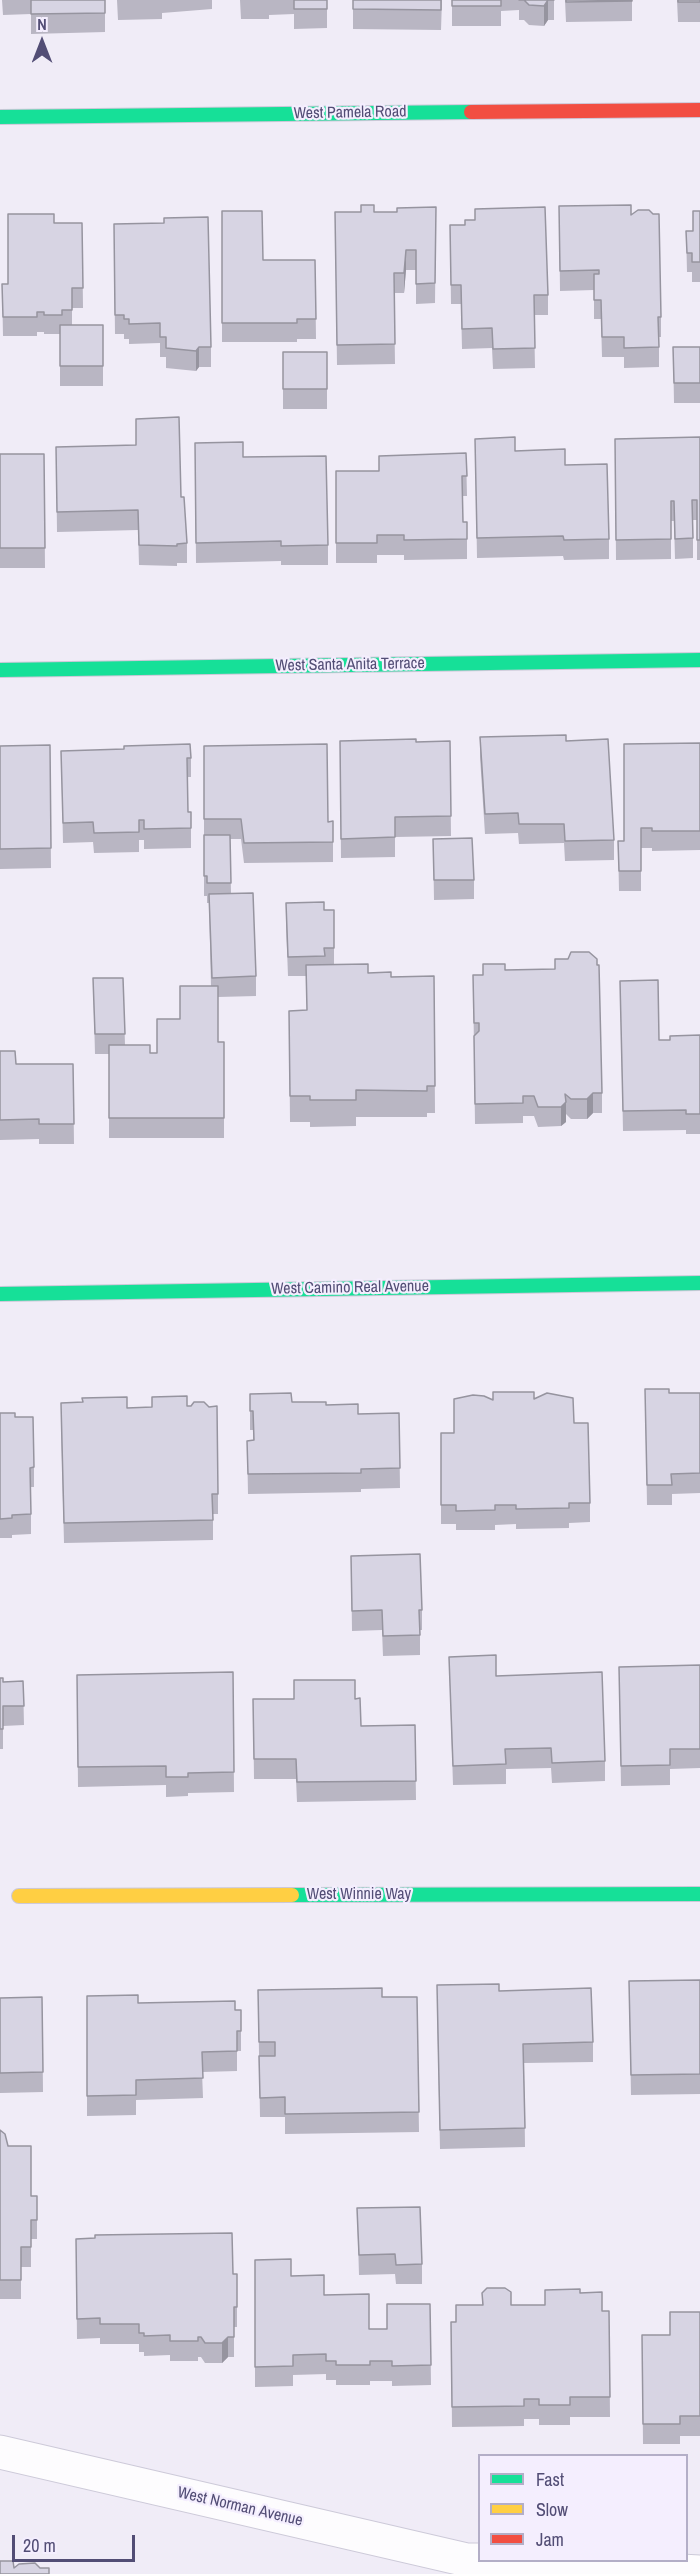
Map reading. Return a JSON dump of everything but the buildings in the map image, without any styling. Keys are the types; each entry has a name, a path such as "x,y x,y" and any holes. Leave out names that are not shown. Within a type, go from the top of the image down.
{"street":[{"name":"West Pamela Road","path":"0,117 700,110"},
{"name":"West Santa Anita Terrace","path":"0,670 700,660"},
{"name":"West Camino Real Avenue","path":"0,1294 700,1283"},
{"name":"West Winnie Way","path":"19,1896 700,1894"},
{"name":"West Norman Avenue","path":"0,2452 443,2554 478,2560"},
{"name":"West Norman Avenue","path":"518,2562 700,2572"}],"traffic: fast":[{"path":"0,117 471,112"},
{"path":"0,670 700,660"},
{"path":"0,1294 700,1283"},
{"path":"292,1895 700,1894"}],"traffic: slow":[{"path":"19,1896 292,1895"}],"traffic: jam":[{"path":"471,112 700,110"}]}
